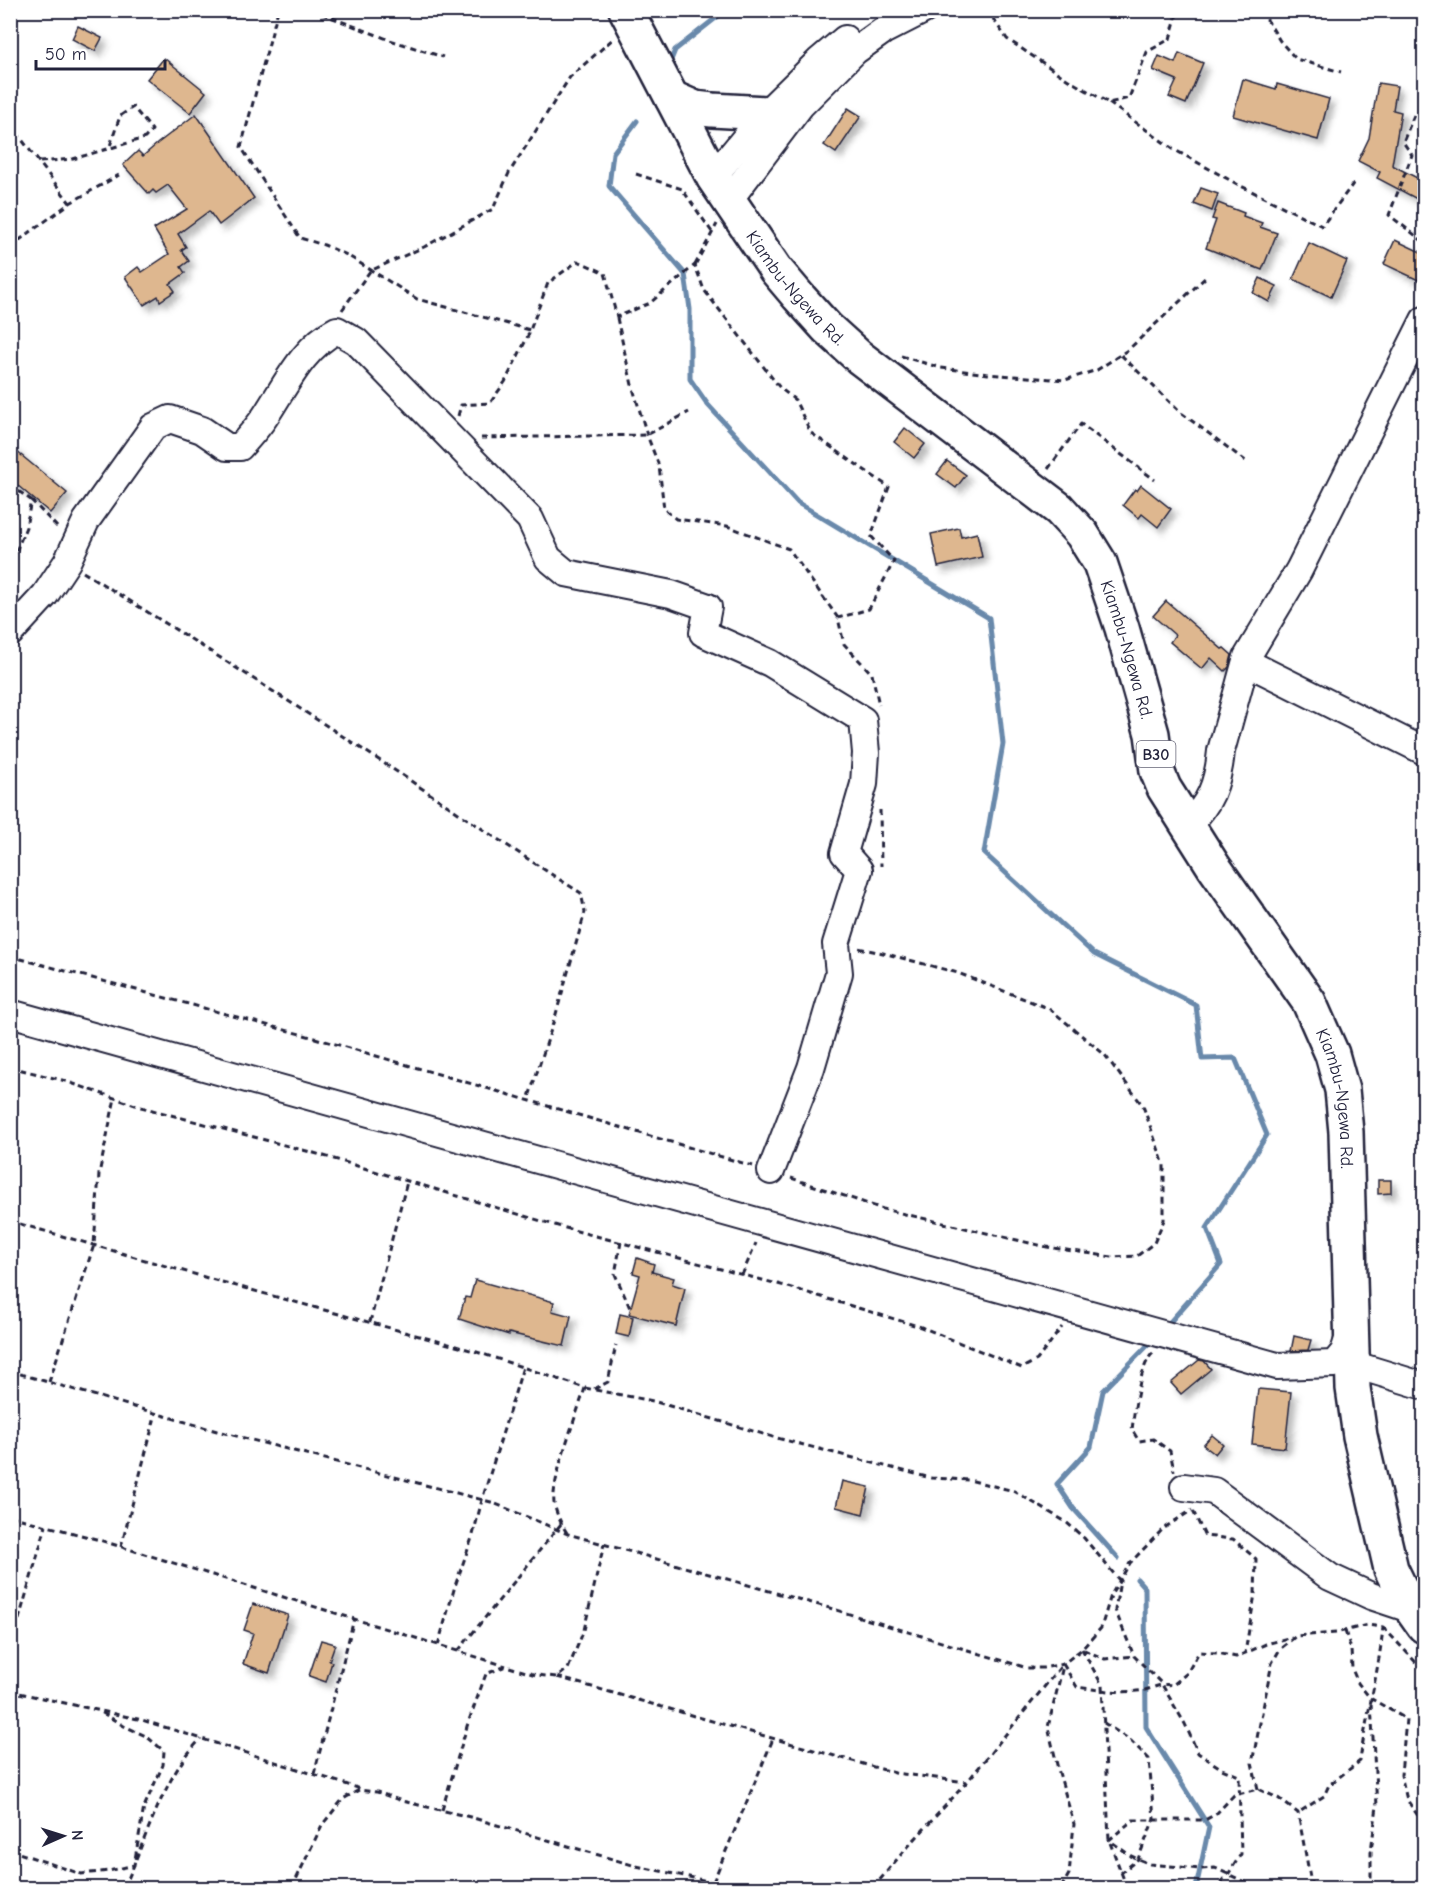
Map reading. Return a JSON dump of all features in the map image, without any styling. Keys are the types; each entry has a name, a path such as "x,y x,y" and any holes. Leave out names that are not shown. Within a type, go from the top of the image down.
{"highway":[{"name":"Kiambu-Ngewa Rd.","path":"629,16 721,189 776,270 827,328 859,357 1059,509 1082,534 1100,563 1122,628 1152,734 1157,771 1164,788 1186,826 1309,1002 1332,1054 1342,1090 1346,1132 1353,1388 1360,1436 1391,1569 1419,1618"},
{"path":"672,98 695,108 712,111 766,113"}],"street":[{"path":"721,189 766,113 819,61 852,33 886,10"},
{"path":"721,189 855,51 883,31 924,10"},
{"path":"1186,826 1202,812 1209,800 1220,767 1221,751 1246,662 1299,570 1425,320"},
{"path":"10,633 45,595 67,562 86,521 153,427 170,419 202,430 227,447 240,447 264,418 295,368 324,337 337,330 356,341 531,519 548,558 566,573 671,594 708,608 703,633 771,663 863,720 866,753 864,784 844,853 859,870 836,944 839,973 811,1068 771,1171"},
{"path":"1246,662 1425,751"},
{"path":"10,1013 1277,1366 1334,1364 1344,1352 1351,1330"},
{"path":"1352,1364 1425,1386"},
{"path":"1188,1499 1214,1491 1330,1577 1419,1618"}],"path":[{"path":"278,10 241,147 300,238 347,255 417,299 530,330"},
{"path":"312,10 442,57"},
{"path":"987,10 1007,39 1109,104 1173,149 1322,226 1355,181"},
{"path":"1109,104 1129,98 1147,52 1170,39 1178,10"},
{"path":"1261,10 1280,41 1296,58 1341,72"},
{"path":"324,337 370,271 424,247 493,209 509,173 570,77 629,16"},
{"path":"40,162 73,159 109,149 145,138 152,130 134,107 120,116 109,149"},
{"path":"1414,115 1403,142 1412,155 1389,215 1425,242"},
{"path":"10,124 70,203"},
{"path":"636,174 682,189 712,232"},
{"path":"10,247 70,203 119,175"},
{"path":"617,317 650,303 695,265 712,232 721,189"},
{"path":"647,435 632,385 605,273 578,261 548,283 530,330 505,382 490,403 461,405 453,438 647,435 689,412"},
{"path":"695,265 704,290 780,388 795,400 811,433 889,487 871,536 894,561 869,609 838,618"},
{"path":"900,356 941,368 1065,380 1097,370 1121,355 1206,277"},
{"path":"1121,355 1180,412 1247,462"},
{"path":"1033,489 1081,424 1155,480"},
{"path":"10,485 31,500 60,531"},
{"path":"10,566 26,527 31,500"},
{"path":"67,562 201,644 246,676 351,741 581,893 585,912 556,1014 528,1100"},
{"path":"10,956 315,1038 771,1171 883,1209 1047,1247 1112,1257 1137,1256 1154,1243 1164,1220 1164,1165 1143,1106 1105,1055 1050,1009 958,973 883,952 836,944"},
{"path":"10,1067 62,1080 141,1107 314,1153 407,1182 921,1327 1022,1368 1037,1360 1076,1309"},
{"path":"49,1382 94,1245 99,1173 115,1098"},
{"path":"370,1322 407,1182"},
{"path":"10,1221 370,1322 592,1390 653,1401 773,1437 931,1478 969,1480 1014,1491 1066,1522 1084,1538 1120,1581 1116,1610 1134,1656 1161,1683 1198,1753 1222,1769 1239,1776 1241,1854 1215,1888"},
{"path":"742,1275 757,1242 758,1221"},
{"path":"621,1242 615,1274 630,1308"},
{"path":"1173,1337 1149,1356 1139,1387 1132,1430 1139,1441 1153,1439 1170,1451 1172,1467 1204,1536 1233,1539 1256,1559 1255,1594 1245,1653"},
{"path":"592,1390 608,1382 615,1345"},
{"path":"438,1645 523,1367"},
{"path":"10,1371 217,1431 482,1500 568,1534 833,1608 1027,1668 1063,1664"},
{"path":"568,1534 561,1524 554,1502 557,1478 585,1388"},
{"path":"121,1546 156,1413"},
{"path":"873,1888 967,1782 1063,1664 1082,1649 1101,1628 1111,1595 1130,1563 1188,1499"},
{"path":"10,1516 121,1546 536,1675 557,1677 895,1773 967,1782"},
{"path":"458,1651 561,1524"},
{"path":"10,1650 46,1526"},
{"path":"557,1677 568,1669 584,1630 604,1544"},
{"path":"314,1774 354,1619"},
{"path":"1063,1664 1077,1687 1103,1691 1146,1690 1161,1683 1173,1685 1187,1673 1199,1652 1236,1657 1266,1644 1296,1636 1336,1633 1367,1624 1383,1627 1425,1671"},
{"path":"1298,1813 1324,1796 1329,1785 1360,1761 1370,1698 1381,1650 1383,1627"},
{"path":"1345,1631 1352,1649 1352,1669 1358,1683 1370,1698 1406,1719 1401,1775 1407,1800 1421,1820 1423,1807 1425,1807"},
{"path":"1258,1789 1252,1763 1272,1663 1280,1649 1296,1636"},
{"path":"1082,1649 1106,1659 1134,1656"},
{"path":"1082,1649 1102,1685 1109,1840 1127,1888"},
{"path":"1061,1888 1069,1874 1074,1824 1048,1727 1063,1664"},
{"path":"442,1810 486,1674 506,1666"},
{"path":"10,1691 142,1720 365,1791"},
{"path":"1370,1698 1377,1806 1371,1851 1371,1888"},
{"path":"98,1711 146,1736 164,1751 163,1765 144,1807 134,1865"},
{"path":"1104,1723 1130,1740 1149,1760 1154,1819 1138,1859 1121,1873"},
{"path":"124,1888 152,1821 174,1777 190,1749 201,1739"},
{"path":"713,1882 773,1739"},
{"path":"1109,1840 1133,1820 1205,1820 1216,1814 1234,1795 1258,1789 1278,1798 1298,1813 1312,1888"},
{"path":"292,1888 322,1825 343,1799 359,1790 442,1810 636,1866 735,1888"},
{"path":"1109,1840 1150,1864 1200,1869 1215,1868 1258,1888 1281,1884 1285,1888"},
{"path":"10,1850 81,1874 134,1865"},
{"path":"1416,1888 1425,1871"}],"building":[{"path":"78,26 102,38 95,51 72,39"},
{"path":"1179,53 1203,63 1186,104 1169,97 1177,80 1153,70 1159,56 1175,63"},
{"path":"164,58 206,92 190,113 147,79"},
{"path":"1243,79 1276,89 1277,84 1329,99 1318,140 1233,116"},
{"path":"1378,83 1397,86 1393,110 1401,112 1392,165 1425,182 1417,199 1377,178 1380,172 1358,161 1369,138"},
{"path":"848,108 861,116 836,153 824,145"},
{"path":"196,114 254,198 219,225 209,211 178,234 186,247 181,250 189,261 181,267 185,273 170,284 175,291 160,301 158,296 144,305 125,277 138,267 142,272 169,254 154,229 187,209 168,185 156,193 153,190 149,194 123,165 138,151 143,156"},
{"path":"1201,188 1218,194 1212,211 1194,204"},
{"path":"1218,203 1244,213 1243,216 1262,223 1260,227 1277,233 1262,270 1206,248 1216,220 1212,219"},
{"path":"1395,240 1425,254 1425,283 1384,264"},
{"path":"1309,243 1347,261 1331,297 1293,279"},
{"path":"1260,278 1277,286 1269,302 1253,293"},
{"path":"905,428 925,444 914,458 894,442"},
{"path":"10,446 67,493 50,513 10,479"},
{"path":"947,461 966,475 956,488 937,474"},
{"path":"1141,485 1171,509 1158,527 1142,514 1139,518 1123,505"},
{"path":"959,528 961,537 977,533 982,557 938,567 931,534"},
{"path":"1166,601 1232,655 1229,667 1225,671 1211,658 1202,669 1170,642 1175,635 1153,616"},
{"path":"1378,1180 1391,1180 1391,1193 1378,1194"},
{"path":"637,1258 654,1264 652,1272 674,1278 672,1284 685,1288 676,1326 629,1314 640,1275 633,1273"},
{"path":"475,1280 554,1302 552,1311 571,1316 564,1346 509,1333 509,1335 459,1319 465,1297 470,1298"},
{"path":"620,1314 633,1317 629,1337 616,1334"},
{"path":"1294,1336 1311,1340 1308,1350 1291,1351"},
{"path":"1199,1360 1204,1361 1211,1369 1181,1394 1171,1383"},
{"path":"1258,1389 1291,1392 1285,1448 1252,1444"},
{"path":"1212,1435 1223,1444 1215,1454 1203,1445"},
{"path":"842,1481 869,1487 863,1514 836,1507"},
{"path":"253,1604 288,1615 269,1673 243,1664 253,1633 244,1630"},
{"path":"321,1640 335,1644 329,1661 332,1662 326,1682 309,1676"}],"waterway":[{"path":"671,60 675,50 726,10"},
{"path":"637,121 613,153 609,186 685,274 690,309 690,379 708,405 798,503 989,618 1003,744 984,853 1094,954 1196,1005 1202,1059 1235,1058 1267,1135 1207,1228 1221,1264 1170,1322"},
{"path":"1118,1558 1073,1508 1057,1484 1091,1447 1103,1391 1150,1343"},
{"path":"1137,1579 1145,1588 1146,1727 1209,1827 1196,1888"}]}
